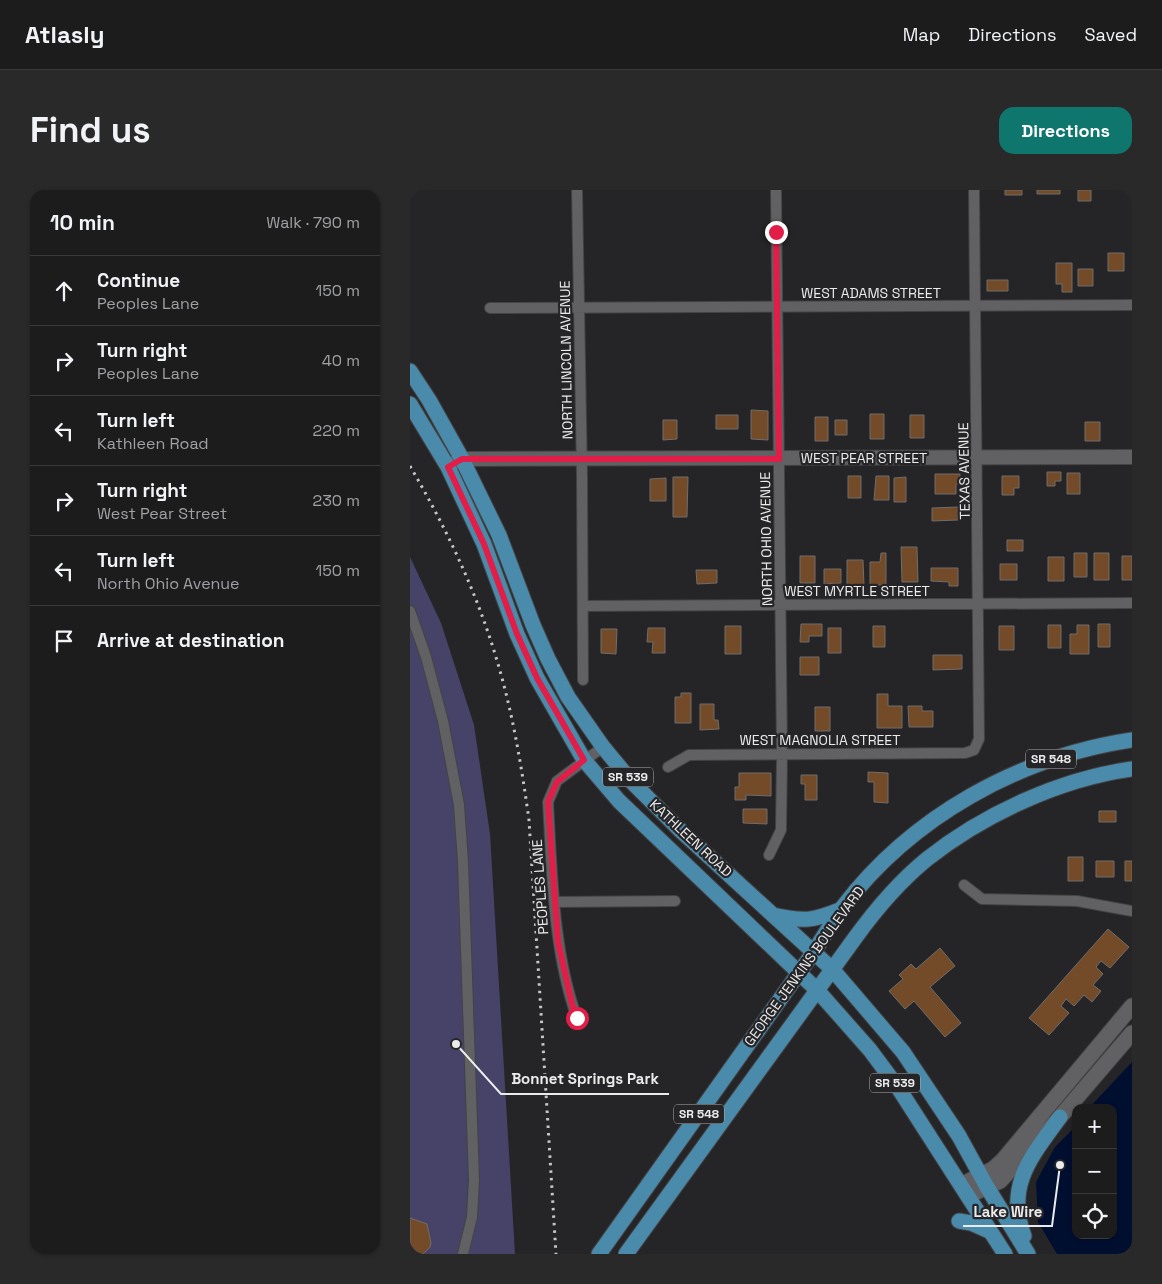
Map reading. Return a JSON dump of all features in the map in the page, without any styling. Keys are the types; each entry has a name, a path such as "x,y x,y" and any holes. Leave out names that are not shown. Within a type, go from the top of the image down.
{"main road":[{"name":"KATHLEEN ROAD","path":"410,371 430,400 499,534 533,625 548,659 568,697 603,747 632,782 661,811 832,970 903,1052 959,1136 1029,1254"},
{"name":"KATHLEEN ROAD","path":"410,404 448,467 484,544 517,634 537,678 584,760 619,800 817,990 870,1050 899,1089 1005,1254"},
{"name":"GEORGE JENKINS BOULEVARD","path":"599,1254 813,953 842,909 870,876 910,839 941,815 975,793 1039,763 1076,751 1132,740"},
{"name":"GEORGE JENKINS BOULEVARD","path":"626,1254 873,914 926,860 954,838 1021,803 1084,779 1132,770"},
{"path":"772,915 809,920 842,909"},
{"path":"965,1191 984,1181 1003,1160 1132,1006"},
{"path":"984,1181 1000,1181 1060,1117 1132,1033"},
{"path":"1029,1254 1018,1218 1018,1194 1031,1156 1060,1117"},
{"path":"959,1221 971,1223 991,1232"}],"street":[{"name":"NORTH LINCOLN AVENUE","path":"577,190 583,680"},
{"name":"NORTH OHIO AVENUE","path":"769,855 781,830 782,754 776,190"},
{"name":"TEXAS AVENUE","path":"974,190 979,604 979,739 974,750"},
{"name":"WEST ADAMS STREET","path":"490,308 1132,305"},
{"name":"WEST PEAR STREET","path":"448,467 462,459 1132,457"},
{"name":"WEST MYRTLE STREET","path":"583,606 1132,603"},
{"path":"410,611 426,657 443,720 459,805 463,862 474,1180 472,1217 463,1254"},
{"name":"PEOPLES LANE","path":"577,1018 558,942 548,802 557,782 603,747"},
{"name":"WEST MAGNOLIA STREET","path":"668,767 689,755 965,754 974,750"},
{"path":"964,885 982,899 1077,901 1132,911"},
{"path":"555,902 675,901"}],"shaded area":[{"path":"410,557 441,623 474,725 490,834 515,1254 410,1254"}],"water":[{"path":"1132,1062 1132,1254 1057,1254 1038,1222 1036,1182 1055,1147 1072,1130 1072,1239 1117,1239 1117,1104 1093,1104"}],"building":[{"path":"1005,190 1022,190 1022,195 1005,195"},
{"path":"1037,190 1060,190 1060,194 1037,194"},
{"path":"1078,190 1091,190 1091,201 1078,201"},
{"path":"1108,253 1124,253 1124,271 1108,271"},
{"path":"1056,263 1072,263 1072,292 1062,292 1062,284 1056,284"},
{"path":"1078,269 1093,269 1093,286 1078,286"},
{"path":"987,280 1008,280 1008,291 987,291"},
{"path":"751,410 768,411 768,440 751,439"},
{"path":"870,414 884,414 884,439 870,439"},
{"path":"716,415 738,415 738,429 716,429"},
{"path":"910,415 924,415 924,438 910,438"},
{"path":"815,417 828,417 828,441 815,441"},
{"path":"663,420 677,420 677,439 663,440"},
{"path":"835,420 847,420 847,435 835,435"},
{"path":"1085,422 1100,422 1100,441 1085,441"},
{"path":"1047,472 1061,472 1061,481 1055,481 1055,486 1047,486"},
{"path":"1067,473 1080,473 1080,494 1067,494"},
{"path":"935,474 960,474 960,484 956,484 956,494 935,494"},
{"path":"848,476 861,476 861,498 848,498"},
{"path":"876,476 889,476 889,500 874,500"},
{"path":"1002,476 1019,476 1019,488 1014,488 1014,495 1002,495"},
{"path":"673,477 688,477 687,517 673,517"},
{"path":"906,477 906,502 894,502 894,478"},
{"path":"666,478 666,501 650,501 650,479"},
{"path":"958,507 958,520 932,521 932,508"},
{"path":"1007,540 1023,540 1023,551 1007,551"},
{"path":"901,547 917,547 918,582 902,582"},
{"path":"881,553 886,553 886,585 870,585 870,562 880,562"},
{"path":"1074,553 1087,553 1087,577 1074,577"},
{"path":"1094,553 1109,553 1109,580 1094,580"},
{"path":"800,556 815,556 815,583 800,583"},
{"path":"1122,556 1132,556 1132,580 1122,580"},
{"path":"1048,557 1064,557 1064,581 1048,581"},
{"path":"847,560 863,560 864,586 847,587"},
{"path":"1000,564 1017,564 1017,580 1000,580"},
{"path":"931,568 958,568 958,586 949,586 949,582 931,581"},
{"path":"824,569 841,569 841,583 824,584"},
{"path":"696,570 717,570 717,583 697,584"},
{"path":"801,624 822,624 822,636 809,636 809,642 800,642"},
{"path":"1098,624 1110,624 1110,647 1098,647"},
{"path":"1048,625 1061,625 1061,648 1048,648"},
{"path":"1077,625 1089,625 1089,654 1070,654 1070,634 1077,634"},
{"path":"725,626 741,626 741,654 725,654"},
{"path":"873,626 885,626 885,647 873,647"},
{"path":"999,626 1014,626 1014,650 999,650"},
{"path":"648,628 665,628 665,653 652,653 653,642 647,642"},
{"path":"828,628 841,628 841,653 828,653"},
{"path":"601,629 617,629 616,654 601,653"},
{"path":"933,655 962,655 962,669 933,670"},
{"path":"800,657 819,657 819,675 800,675"},
{"path":"681,693 691,693 691,723 675,723 675,697 681,697"},
{"path":"877,694 888,694 888,706 902,706 902,728 877,728"},
{"path":"700,704 714,704 714,720 718,720 719,729 700,730"},
{"path":"908,706 922,706 922,711 933,711 933,727 909,727"},
{"path":"815,707 830,707 830,731 815,731"},
{"path":"868,772 888,773 888,803 874,802 874,782 868,782"},
{"path":"739,773 771,773 771,796 746,795 746,800 735,800 735,787 739,787"},
{"path":"801,775 817,775 817,800 805,800 805,784 801,784"},
{"path":"743,809 767,809 767,824 743,823"},
{"path":"1099,811 1116,811 1116,822 1099,822"},
{"path":"1068,857 1083,857 1083,881 1068,881"},
{"path":"1096,861 1114,861 1114,877 1096,877"},
{"path":"1125,861 1132,861 1132,881 1125,881"},
{"path":"1108,929 1129,947 1110,968 1101,961 1096,967 1103,974 1093,985 1101,991 1092,1002 1084,995 1074,1006 1066,999 1061,1006 1069,1013 1049,1035 1029,1018"},
{"path":"940,948 955,966 930,987 961,1023 945,1037 914,1001 905,1009 889,991 903,979 899,975 911,964 916,969"},
{"path":"410,1218 427,1224 431,1243 430,1247 423,1254 410,1254"}],"railway":[{"path":"410,466 450,540 483,618 505,689 517,745 529,820 556,1254"}],"place":[{"name":"Bonnet Springs Park","path":"456,1044"},
{"name":"Lake Wire","path":"1060,1165"}],"route":[{"path":"577,1018 558,942 548,802 557,782 584,760 537,678 517,634 484,544 448,467 462,459 779,459 776,232"}]}
